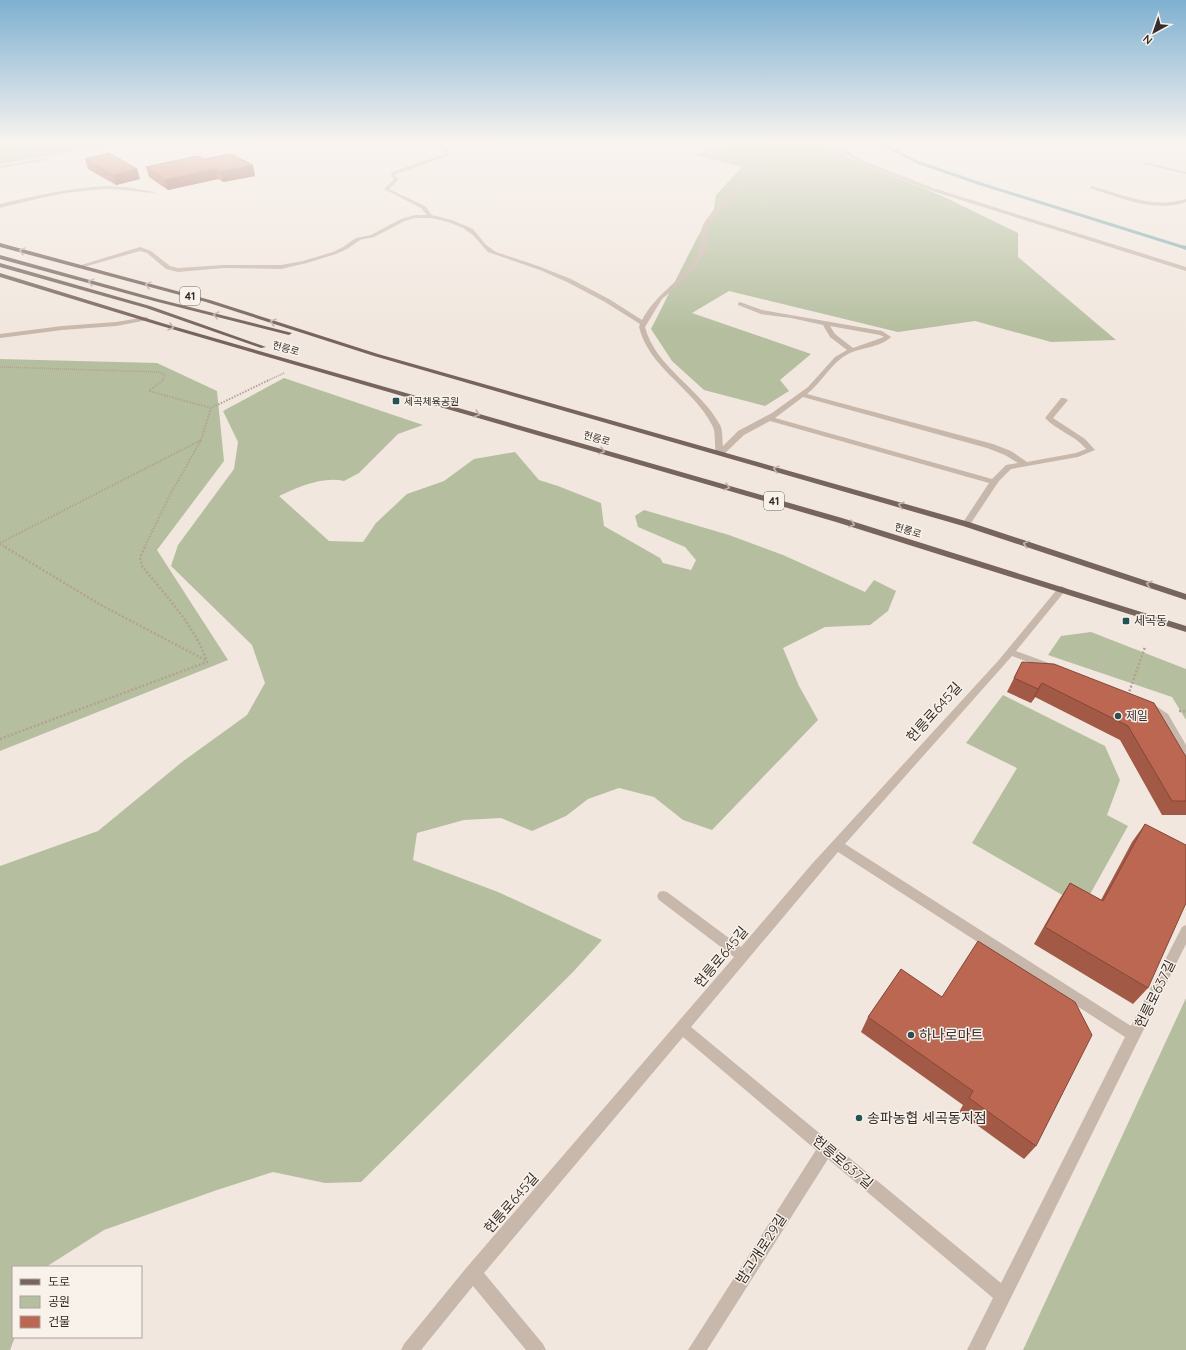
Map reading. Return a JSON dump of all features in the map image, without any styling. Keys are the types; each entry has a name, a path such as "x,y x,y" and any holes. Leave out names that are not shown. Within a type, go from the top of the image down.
{"main road":[{"name":"헌릉로","path":"0,245 208,301 376,356 966,524 1186,597"},
{"path":"0,257 156,300 376,356"},
{"path":"0,265 148,307 359,380"},
{"name":"헌릉로","path":"0,275 146,319 839,520 1186,629"}],"street":[{"path":"419,205 430,214 429,216"},
{"path":"720,453 716,426 705,408 654,353 645,339 642,327 643,323 660,298 678,283 698,260 703,248 705,227 722,205"},
{"path":"982,205 1186,269"},
{"path":"78,267 140,249 145,249 172,269 188,270 236,266 271,268 321,257 344,249 360,238 373,236 394,223 410,218 429,216 470,230 476,235 480,243 494,254 527,263 557,275 614,304 643,323"},
{"path":"720,453 741,434 775,415 810,388 837,358 852,350 882,341 888,337 882,334 792,316 761,312 740,304"},
{"path":"0,336 62,328 116,324 146,319"},
{"path":"826,324 827,330 838,341 852,350"},
{"path":"801,394 990,446 1008,453 1026,464"},
{"path":"966,524 993,482 1009,467 1078,455 1091,450 1087,444 1054,424 1048,418 1064,400"},
{"path":"768,418 993,482"},
{"name":"헌릉로645길","path":"410,1350 473,1273 836,845 1010,652 1062,589"},
{"path":"1010,652 1061,671"},
{"path":"1127,696 1146,703 1164,717 1186,754"},
{"name":"헌릉로637길","path":"836,845 1134,1035"},
{"path":"663,896 743,956"},
{"name":"헌릉로637길","path":"976,1350 1186,931"},
{"name":"헌릉로637길","path":"682,1028 1003,1296"},
{"name":"밤고개로29길","path":"697,1350 826,1148"},
{"path":"473,1273 537,1350"}],"path":[{"path":"0,367 158,372 165,374 163,381 149,391 211,408 301,364"},
{"path":"207,662 202,646 194,632 176,612 142,566 140,557 171,493 201,440 211,408"},
{"path":"0,544 201,440"},
{"path":"0,544 99,604 207,662"},
{"path":"1127,696 1145,649 1144,647"},
{"path":"0,739 207,662"}],"green space":[{"path":"715,205 961,205 1018,233 1018,257 1116,340 1051,342 975,321 898,332 729,291 692,313 811,354 780,380 789,391 765,406 704,390 672,361 651,329 697,238 714,209"},
{"path":"0,359 157,363 217,391 224,461 157,550 228,660 0,751"},
{"path":"284,378 423,425 398,434 359,473 344,481 319,481 279,496 329,541 363,542 376,523 407,494 444,481 474,459 515,452 539,480 601,503 604,526 660,558 663,563 691,570 696,560 685,547 638,527 635,516 644,510 729,535 783,555 865,592 874,580 896,591 888,611 870,625 825,627 783,648 799,686 818,720 712,830 683,820 654,797 619,788 588,799 566,816 532,831 501,818 464,820 417,833 413,860 498,892 602,940 573,972 361,1182 325,1183 273,1172 104,1230 48,1266 12,1266 12,1338 15,1338 10,1350 0,1350 0,866 98,831 182,762 247,715 265,683 252,645 171,566 178,545 234,469 238,442 223,411"},
{"path":"1091,632 1186,669 1186,720 1172,697 1048,655 1061,636"},
{"path":"1003,695 1105,746 1120,780 1107,815 1128,826 1083,907 972,843 1017,768 966,743"},
{"path":"1186,998 1186,1350 1023,1350"}],"building":[{"path":"1022,662 1054,664 1154,703 1186,757 1186,801 1172,801 1128,726 1042,683 1038,689 1014,678"},
{"path":"1145,824 1186,845 1186,903 1148,988 1045,927 1070,883 1103,901"},
{"path":"978,941 1075,1002 1092,1035 1036,1146 969,1098 973,1091 868,1017 901,969 942,997"}],"waterway":[{"path":"1048,205 1186,248 1184,247"}],"place":[{"name":"세곡체육공원","path":"396,401"},
{"name":"세곡동","path":"1126,621"},
{"name":"제일","path":"1118,716"},
{"name":"하나로마트","path":"911,1035"},
{"name":"송파농협 세곡동지점","path":"859,1118"}]}
